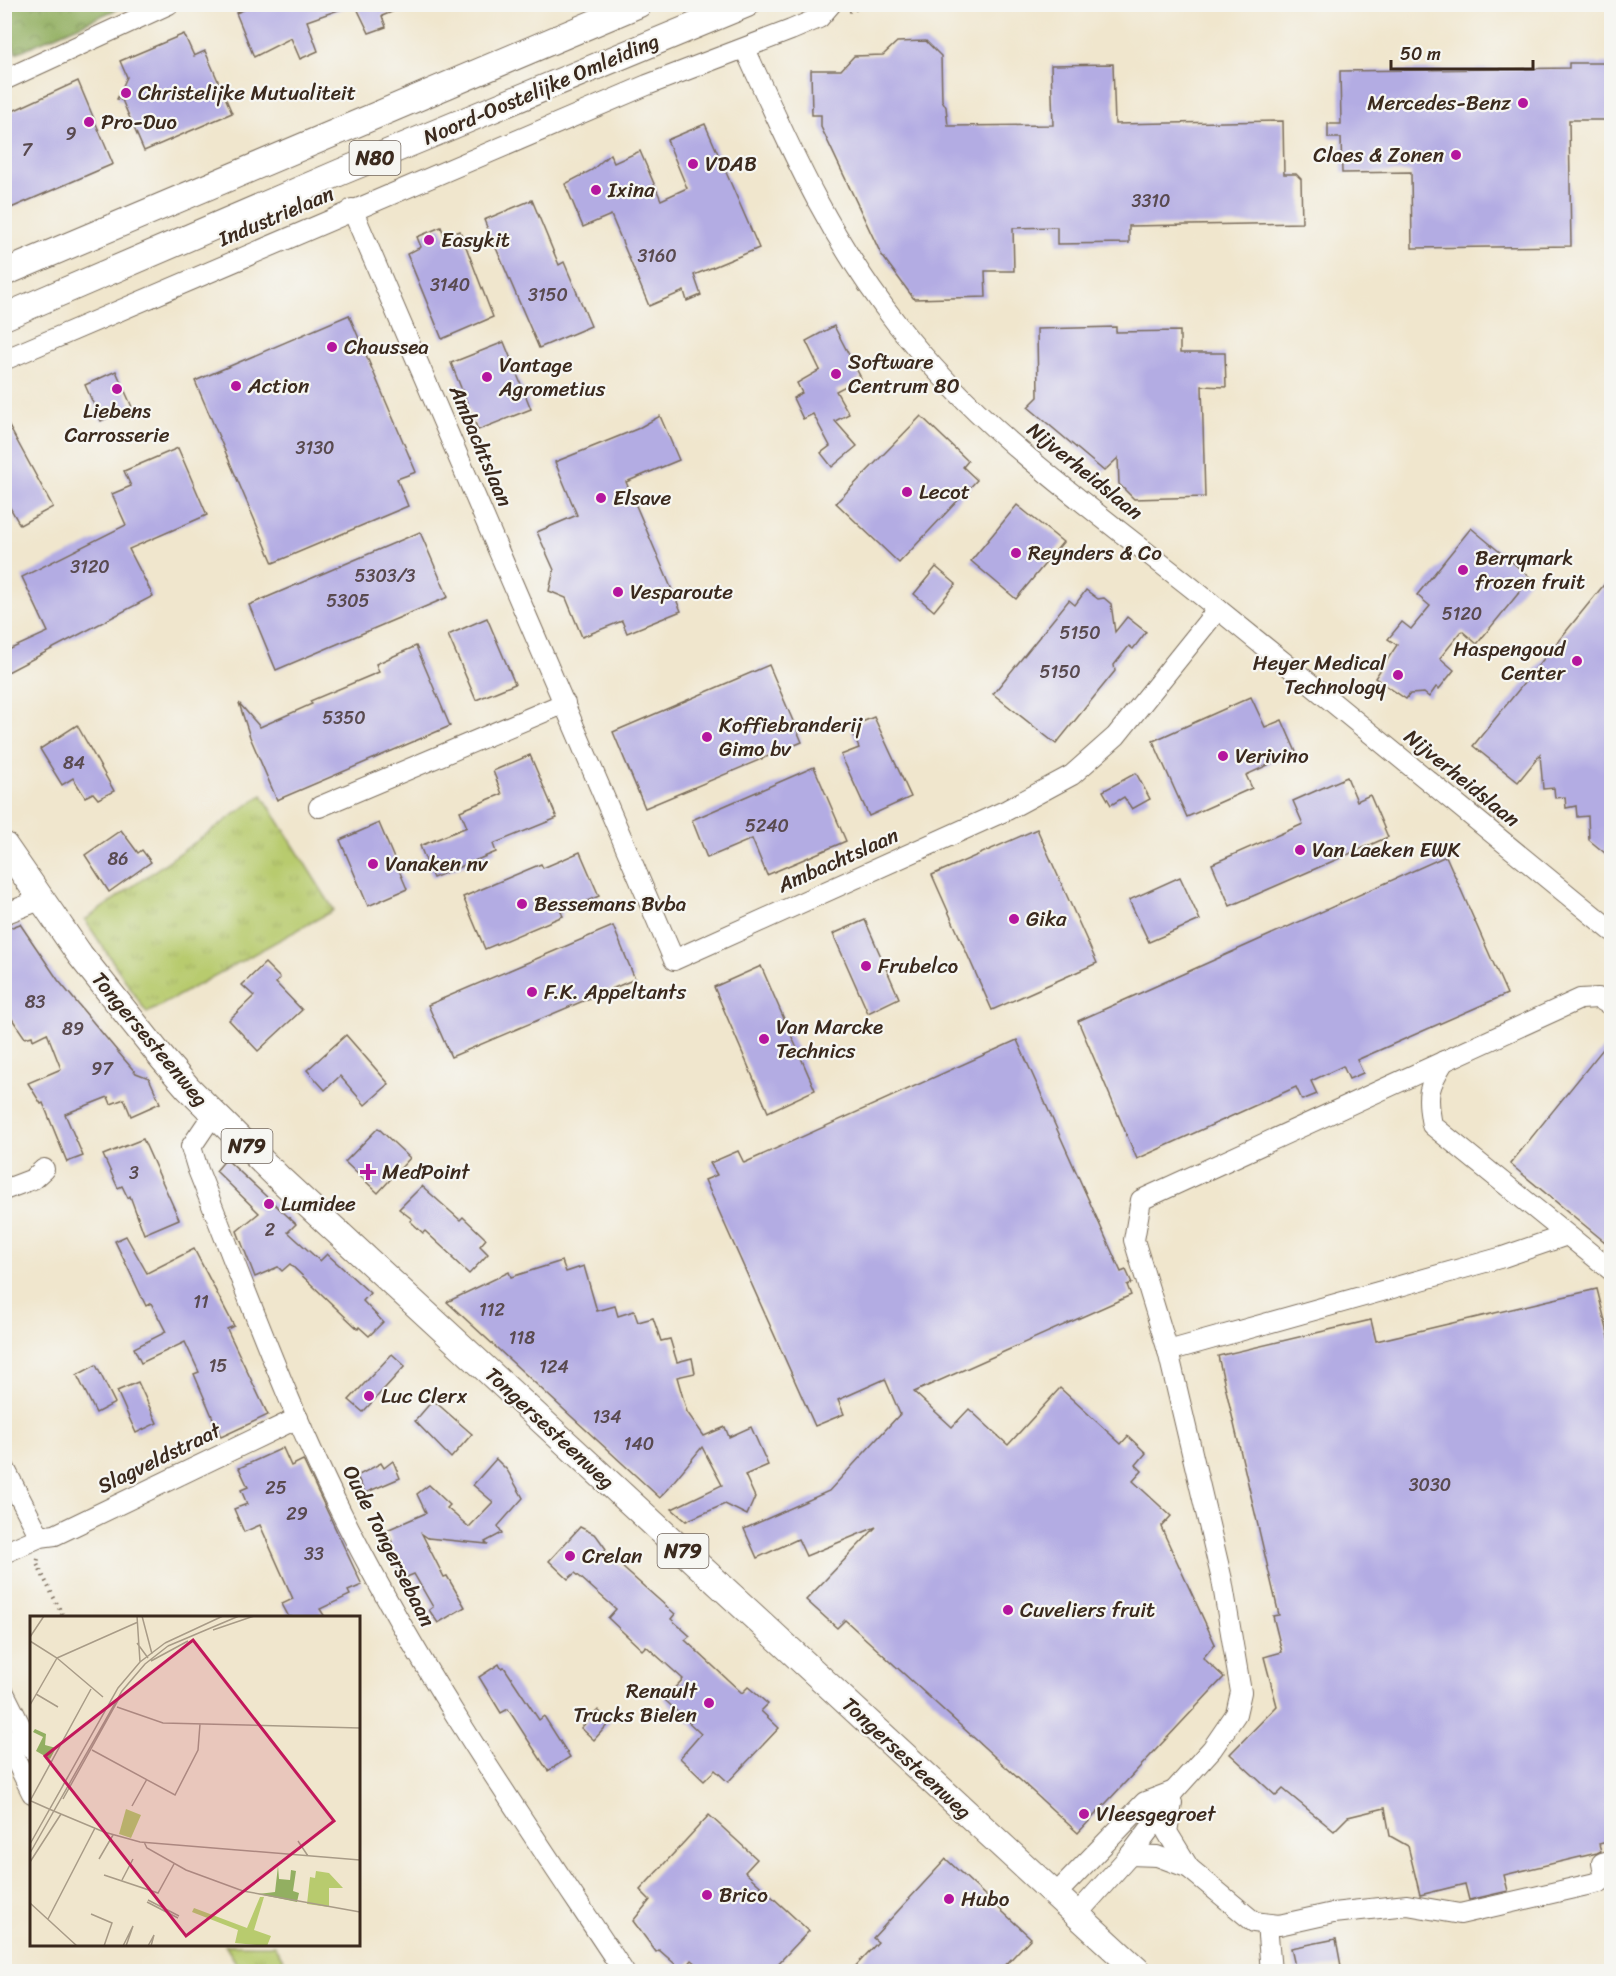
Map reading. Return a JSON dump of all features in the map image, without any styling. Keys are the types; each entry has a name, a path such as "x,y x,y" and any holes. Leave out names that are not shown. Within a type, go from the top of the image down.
{"main road":[{"name":"Noord-Oostelijke Omleiding","path":"4,273 639,4"},
{"name":"Noord-Oostelijke Omleiding","path":"4,317 341,172 747,4"},
{"name":"Tongersesteenweg","path":"4,845 40,900 127,1014 188,1088 280,1179 1139,1971"}],"street":[{"path":"4,80 170,4"},
{"name":"Industrielaan","path":"4,360 352,209 647,85 745,49 819,18 831,4"},
{"name":"Nijverheidslaan","path":"745,49 826,222 851,263 928,363 969,405 1611,931"},
{"name":"Ambachtslaan","path":"352,209 674,960 997,815 1042,794 1072,775 1116,736 1218,609"},
{"path":"319,807 565,703"},
{"path":"4,914 40,900"},
{"path":"1077,1914 1130,1855 1174,1791 1212,1749 1236,1714 1241,1692 1222,1580 1168,1351 1134,1240 1141,1200 1586,997 1598,998 1611,1006"},
{"path":"1444,1060 1430,1083 1427,1099 1432,1125 1611,1271"},
{"name":"Oude Tongersebaan","path":"214,1113 191,1147 198,1170 298,1418 349,1527 418,1655 513,1805 624,1971"},
{"path":"4,1190 33,1179 44,1169"},
{"path":"1168,1351 1503,1257 1567,1235"},
{"name":"Slagveldstraat","path":"4,1553 40,1537 55,1535 298,1418"},
{"path":"4,1467 40,1537"},
{"path":"4,1693 30,1745"},
{"path":"4,1736 30,1789"},
{"path":"1056,1894 1145,1802 1174,1791"},
{"path":"1174,1791 1167,1832 1189,1868 1237,1911 1254,1922 1279,1925 1333,1914 1407,1905 1460,1914 1600,1882 1605,1878 1602,1863 1611,1860"},
{"path":"1130,1855 1158,1856 1189,1868"},
{"path":"1267,1924 1271,1971"}],"path":[{"path":"40,1537 37,1564 63,1616"}],"green space":[{"path":"115,4 117,9 16,53 5,24 5,5"},
{"path":"262,795 334,910 147,1013 85,920"},
{"path":"226,1946 275,1946 290,1971 241,1971"}],"building":[{"path":"258,4 347,4 347,7 307,21 318,51 300,59 291,38 254,57 236,13"},
{"path":"355,4 409,5 382,16 386,27 369,33"},
{"path":"184,34 194,56 205,51 232,113 144,151 122,100 117,99 127,77 120,61"},
{"path":"926,41 941,56 942,100 946,107 948,126 1053,125 1051,65 1113,64 1115,124 1283,121 1284,174 1296,174 1301,179 1302,223 1129,226 1129,243 1057,244 1057,227 1013,228 1014,271 985,271 986,297 914,299 881,254 821,127 821,115 812,115 811,70 841,70 854,56 883,55 897,42"},
{"name":"Claes & Zonen","path":"1569,63 1611,63 1611,120 1569,120 1571,246 1412,248 1411,172 1342,173 1341,138 1328,138 1328,124 1341,124 1340,71 1569,68"},
{"path":"78,81 113,164 4,211 4,115"},
{"path":"705,124 759,248 694,275 701,295 687,301 684,291 649,306 611,215 583,227 565,184 592,170 610,154 614,163 640,151 661,200 687,188 667,140"},
{"path":"532,200 559,265 564,262 591,326 539,348 484,220"},
{"path":"441,227 445,237 460,231 493,317 442,339 407,254 421,247 417,237"},
{"path":"349,315 416,472 397,479 408,506 273,563 195,381"},
{"name":"Software Centrum 80","path":"834,326 861,378 836,391 849,414 835,421 857,446 832,467 821,453 830,446 813,414 803,419 793,398 802,393 797,383 820,370 806,341"},
{"path":"1116,327 1116,332 1180,331 1180,353 1225,353 1226,387 1202,386 1205,497 1134,499 1119,484 1118,458 1104,471 1028,407 1038,397 1037,329"},
{"name":"Vantage Agrometius","path":"504,342 531,409 478,430 451,363"},
{"path":"116,371 132,407 101,421 85,385"},
{"path":"660,416 679,460 626,482 681,611 627,633 622,621 582,637 566,598 549,591 554,570 537,532 577,515 555,462 637,429"},
{"name":"Lecot","path":"921,416 968,461 963,467 977,480 899,563 836,503"},
{"path":"4,417 53,507 20,525 4,497"},
{"path":"178,448 207,515 129,549 153,596 4,674 4,652 48,632 22,577 126,525 112,494 131,486 124,471"},
{"name":"Reynders & Co","path":"1017,505 1063,542 1016,599 971,561"},
{"path":"1471,528 1531,578 1477,644 1462,631 1440,658 1454,670 1439,689 1436,687 1429,697 1424,693 1410,694 1406,699 1375,678 1397,645 1388,639 1402,622 1411,629 1430,606 1417,595"},
{"path":"420,532 448,597 276,670 249,605"},
{"path":"936,567 956,584 934,611 914,594"},
{"name":"Haspengoud Center","path":"1611,576 1611,858 1589,840 1588,816 1577,817 1576,806 1566,808 1565,797 1555,798 1554,788 1543,789 1540,755 1518,782 1473,746"},
{"path":"1086,590 1098,599 1104,598 1111,604 1115,632 1127,617 1146,632 1133,649 1129,646 1114,665 1115,671 1056,744 993,694 1069,600 1075,605"},
{"path":"487,618 515,684 476,700 448,635"},
{"path":"416,646 450,726 277,800 250,737 239,703 260,727 312,704 310,701 379,672 376,664"},
{"name":"Koffiebranderij Gimo bv","path":"769,665 802,742 645,808 613,732"},
{"name":"Verivino","path":"1251,697 1265,727 1282,720 1296,752 1246,775 1252,788 1187,817 1153,741"},
{"path":"874,717 911,797 869,816 841,755 859,748 850,727"},
{"path":"77,725 114,791 98,799 93,793 85,797 73,778 62,785 40,749"},
{"path":"530,755 557,818 493,844 496,852 433,878 420,846 467,827 460,811 502,794 493,771"},
{"path":"814,767 846,841 767,875 752,839 707,858 692,820"},
{"path":"1136,773 1150,799 1132,809 1124,797 1111,805 1103,791"},
{"name":"Van Laeken EWK","path":"1347,777 1357,801 1370,795 1388,837 1230,906 1212,864 1303,824 1293,801"},
{"name":"Vanaken nv","path":"379,823 407,889 368,906 340,840"},
{"name":"Gika","path":"1037,829 1097,963 992,1010 932,875"},
{"path":"121,830 138,853 142,850 151,862 109,892 85,855"},
{"name":"Bessemans Bvba","path":"580,852 599,896 561,912 563,916 485,949 463,897 541,864 543,868"},
{"path":"1446,856 1507,994 1357,1060 1363,1073 1349,1079 1343,1066 1311,1081 1317,1094 1302,1100 1296,1087 1137,1159 1078,1021"},
{"path":"1180,877 1200,920 1149,942 1129,900"},
{"name":"Frubelco","path":"865,920 899,998 868,1013 833,934"},
{"path":"20,924 58,980 118,1052 136,1073 149,1078 160,1103 131,1116 124,1099 111,1104 108,1097 65,1114 83,1156 67,1162 43,1103 41,1104 28,1083 61,1069 47,1033 33,1040 32,1036 25,1038 10,1016 4,1018 4,930"},
{"name":"F.K. Appeltants","path":"613,926 635,979 451,1057 428,1005"},
{"path":"265,963 280,978 276,983 302,1010 258,1051 229,1020 254,996 242,985"},
{"name":"Van Marcke Technics","path":"761,966 815,1090 768,1112 714,987"},
{"path":"346,1035 389,1084 365,1105 340,1076 325,1090 307,1070"},
{"path":"1611,1039 1611,1247 1510,1164"},
{"path":"1017,1040 1121,1272 1126,1270 1132,1283 1127,1285 1131,1295 914,1392 952,1427 969,1409 1008,1445 1060,1388 1121,1444 1128,1436 1146,1453 1136,1465 1142,1471 1133,1481 1171,1516 1161,1527 1215,1644 1203,1658 1224,1677 1078,1833 845,1620 837,1628 806,1600 876,1527 806,1556 798,1539 757,1558 744,1529 829,1491 900,1414 885,1379 838,1400 844,1414 815,1426 705,1180 717,1175 710,1163 738,1151 744,1163"},
{"path":"378,1128 410,1158 378,1193 345,1162"},
{"path":"143,1139 179,1219 144,1234 130,1196 128,1198 122,1186 118,1188 103,1155"},
{"path":"226,1159 296,1224 288,1232 320,1261 327,1254 370,1293 363,1301 383,1322 369,1336 359,1327 358,1329 290,1264 282,1271 278,1267 255,1277 237,1231 259,1213 216,1171"},
{"path":"422,1186 460,1220 463,1217 486,1239 480,1246 488,1254 469,1274 399,1209"},
{"path":"126,1236 147,1273 194,1249 234,1326 227,1329 268,1415 221,1437 194,1374 199,1372 185,1342 141,1363 134,1348 166,1332 151,1303 146,1306 115,1241"},
{"path":"562,1261 566,1272 584,1266 597,1311 615,1306 618,1316 634,1311 638,1322 653,1318 661,1341 670,1339 677,1362 692,1358 695,1373 677,1377 687,1412 704,1436 725,1427 729,1437 751,1427 768,1465 745,1475 755,1497 747,1515 725,1504 686,1521 672,1509 722,1485 702,1447 660,1498 447,1302 509,1272 511,1277"},
{"path":"1597,1289 1611,1345 1611,1841 1599,1844 1601,1851 1597,1853 1504,1875 1508,1891 1469,1900 1465,1884 1420,1895 1408,1846 1390,1836 1385,1808 1348,1817 1334,1831 1283,1789 1276,1796 1230,1754 1277,1706 1264,1657 1282,1652 1273,1616 1279,1615 1218,1356 1371,1320 1376,1341"},
{"path":"392,1354 405,1366 363,1412 349,1400"},
{"path":"96,1365 115,1403 96,1413 77,1375"},
{"path":"138,1382 157,1423 136,1433 117,1391"},
{"path":"433,1400 472,1434 451,1458 415,1421"},
{"path":"283,1448 291,1466 303,1460 362,1585 348,1591 350,1595 320,1609 324,1616 288,1616 282,1604 293,1599 260,1525 244,1532 234,1509 247,1504 241,1490 248,1487 239,1468"},
{"path":"496,1459 507,1470 523,1498 498,1526 502,1533 485,1542 487,1544 428,1538 422,1534 444,1577 447,1576 465,1607 438,1623 429,1610 433,1607 414,1574 402,1579 387,1544 392,1542 387,1530 426,1513 417,1494 429,1485 450,1505 447,1508 469,1527 493,1502 473,1485"},
{"path":"393,1461 400,1478 365,1493 357,1476 381,1463 384,1468"},
{"path":"580,1527 596,1535 606,1549 604,1551 675,1614 671,1619 690,1636 685,1640 742,1693 748,1687 768,1704 761,1711 779,1728 728,1782 715,1770 704,1781 680,1758 701,1734 664,1699 683,1679 646,1646 642,1650 608,1618 616,1609 580,1577 575,1573 568,1579 549,1561"},
{"path":"499,1664 501,1668 504,1667 539,1720 544,1716 570,1757 548,1771 508,1709 501,1713 479,1677"},
{"path":"598,1710 610,1722 594,1740 581,1728"},
{"name":"Brico","path":"709,1815 757,1859 745,1872 809,1931 771,1971 705,1971 692,1960 683,1971 659,1950 656,1952 633,1921 650,1900 640,1890"},
{"name":"Hubo","path":"946,1859 1031,1938 1000,1971 851,1971 878,1942 873,1938"},
{"path":"1336,1939 1341,1966 1296,1971 1291,1948"}],"place":[{"name":"Christelijke Mutualiteit","path":"126,93"},
{"name":"Mercedes-Benz","path":"1523,103"},
{"name":"Pro-Duo","path":"89,122"},
{"name":"Claes & Zonen","path":"1456,155"},
{"name":"VDAB","path":"693,164"},
{"name":"Ixina","path":"596,190"},
{"name":"Easykit","path":"429,240"},
{"name":"Chaussea","path":"332,347"},
{"name":"Software Centrum 80","path":"836,374"},
{"name":"Vantage Agrometius","path":"487,377"},
{"name":"Action","path":"236,386"},
{"name":"Liebens Carrosserie","path":"117,389"},
{"name":"Lecot","path":"907,492"},
{"name":"Elsave","path":"601,498"},
{"name":"Reynders & Co","path":"1016,553"},
{"name":"Berrymark frozen fruit","path":"1463,570"},
{"name":"Vesparoute","path":"618,592"},
{"name":"Haspengoud Center","path":"1577,661"},
{"name":"Heyer Medical Technology","path":"1398,675"},
{"name":"Koffiebranderij Gimo bv","path":"707,737"},
{"name":"Verivino","path":"1223,756"},
{"name":"Van Laeken EWK","path":"1300,850"},
{"name":"Vanaken nv","path":"373,864"},
{"name":"Bessemans Bvba","path":"522,904"},
{"name":"Gika","path":"1014,919"},
{"name":"Frubelco","path":"866,966"},
{"name":"F.K. Appeltants","path":"532,992"},
{"name":"Van Marcke Technics","path":"764,1039"},
{"name":"MedPoint","path":"368,1172"},
{"name":"Lumidee","path":"269,1204"},
{"name":"Luc Clerx","path":"369,1396"},
{"name":"Crelan","path":"570,1556"},
{"name":"Cuveliers fruit","path":"1008,1610"},
{"name":"Renault Trucks Bielen","path":"709,1703"},
{"name":"Vleesgegroet","path":"1084,1814"},
{"name":"Brico","path":"707,1895"},
{"name":"Hubo","path":"949,1899"}]}
